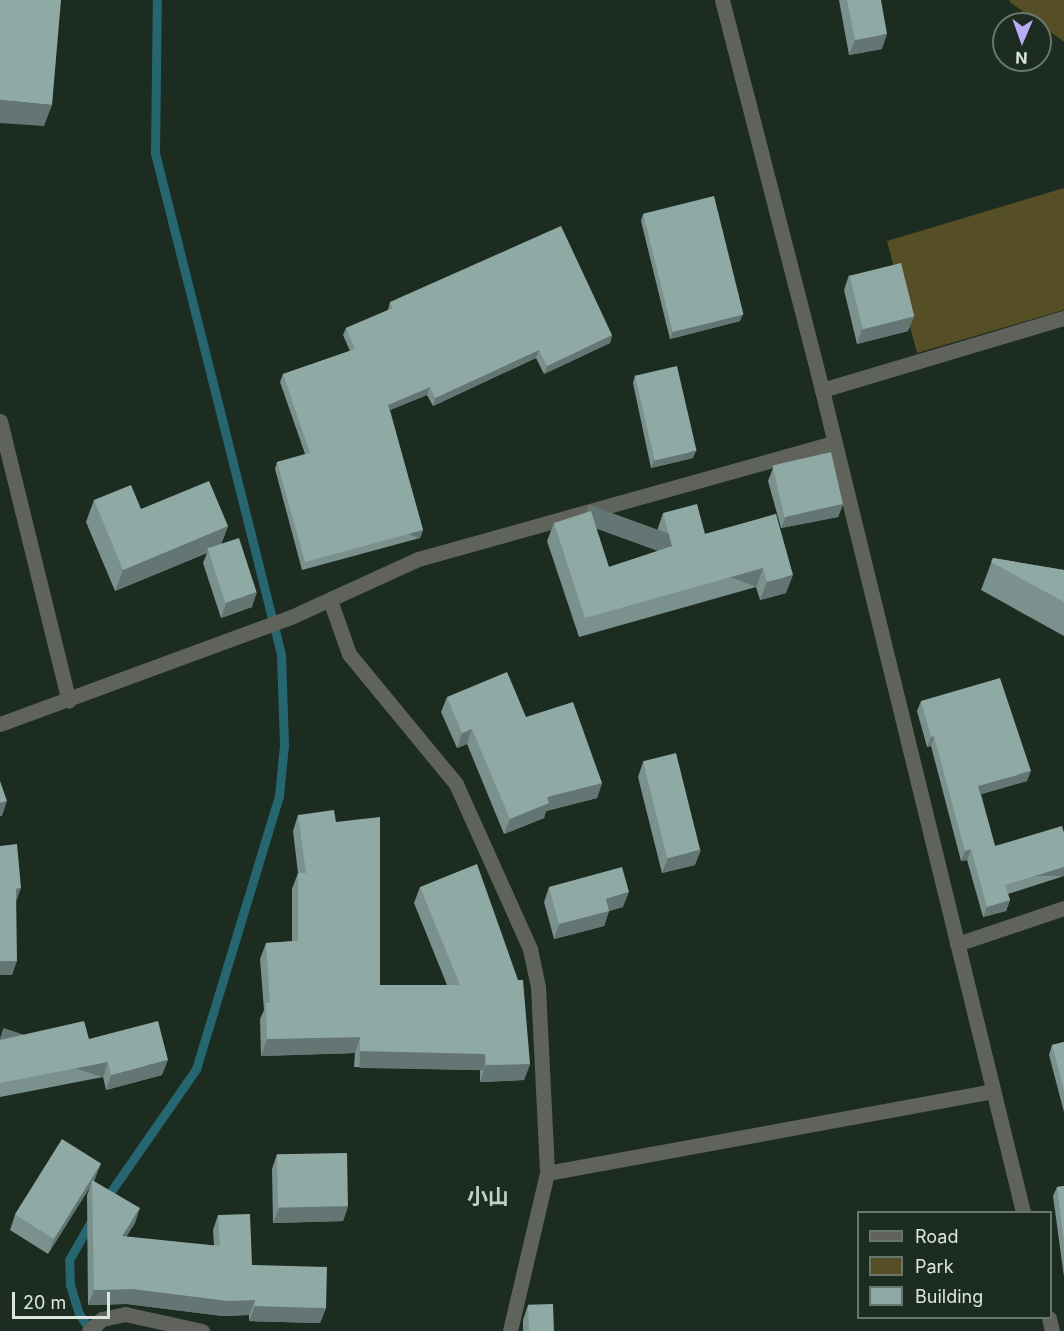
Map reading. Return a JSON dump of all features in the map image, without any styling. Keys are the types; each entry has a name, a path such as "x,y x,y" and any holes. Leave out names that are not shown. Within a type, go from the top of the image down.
{"street":[{"path":"722,0 822,390 1023,1211"},
{"path":"822,390 1064,318"},
{"path":"0,421 69,701"},
{"path":"0,724 69,701 330,600 418,559 834,443"},
{"path":"330,600 349,654 456,784 530,949 538,987 547,1173 510,1331"},
{"path":"957,944 1064,908"},
{"path":"547,1173 993,1091"},
{"path":"89,1331 102,1319 125,1314 202,1331"}],"green space":[{"path":"1009,0 1064,0 1064,42 1052,33 1052,12 1024,12"},
{"path":"1064,188 1064,310 917,353 887,241"}],"building":[{"path":"0,0 61,0 52,105 0,100"},
{"path":"847,0 881,0 887,34 855,40"},
{"path":"714,196 744,314 673,332 643,214"},
{"path":"561,226 612,335 547,366 539,350 435,398 430,387 388,405 423,530 305,562 277,462 310,453 283,374 355,349 346,328 393,308 390,302"},
{"path":"901,263 914,316 863,329 850,276"},
{"path":"677,366 697,451 655,460 635,376"},
{"path":"831,452 843,504 784,517 773,465"},
{"path":"209,481 228,526 123,570 94,500 131,485 141,509"},
{"path":"697,504 705,534 776,514 793,575 767,582 763,568 585,618 554,523 591,511 609,567 672,546 663,513"},
{"path":"239,538 257,592 225,602 208,548"},
{"path":"993,558 1064,570 1064,602 991,562"},
{"path":"507,672 526,717 573,702 602,783 547,797 549,803 510,819 472,729 462,733 447,697"},
{"path":"1000,678 1031,771 978,786 995,846 1062,826 1064,867 1005,885 1010,900 987,907 971,849 965,851 934,736 931,737 921,701"},
{"path":"676,753 700,850 667,858 643,761"},
{"path":"0,781 7,801 0,803"},
{"path":"334,810 336,822 380,817 380,985 460,985 420,887 477,864 518,980 523,980 530,1064 486,1065 485,1054 360,1051 360,1037 267,1039 266,1003 270,1003 266,943 298,941 298,873 306,873 298,815"},
{"path":"17,844 21,888 16,889 17,961 0,961 0,846"},
{"path":"622,867 629,892 606,899 609,911 559,924 549,887"},
{"path":"84,1021 89,1039 158,1021 168,1060 111,1075 108,1062 0,1083 0,1040"},
{"path":"1064,1042 1064,1090 1052,1045"},
{"path":"62,1139 101,1163 54,1239 15,1214"},
{"path":"347,1153 348,1206 278,1207 277,1154"},
{"path":"92,1180 140,1208 122,1236 220,1246 218,1215 250,1214 252,1265 327,1267 326,1308 255,1306 255,1300 228,1301 132,1289 94,1290"},
{"path":"1064,1186 1064,1242 1057,1187"},
{"path":"553,1304 554,1331 529,1331 528,1305"}],"waterway":[{"path":"105,1200 196,1069 279,795 284,745 281,654 155,153 157,0"},
{"path":"91,1331 79,1314 70,1285 69,1260 94,1216"}],"district":[{"name":"小山","path":"488,1197"}]}
